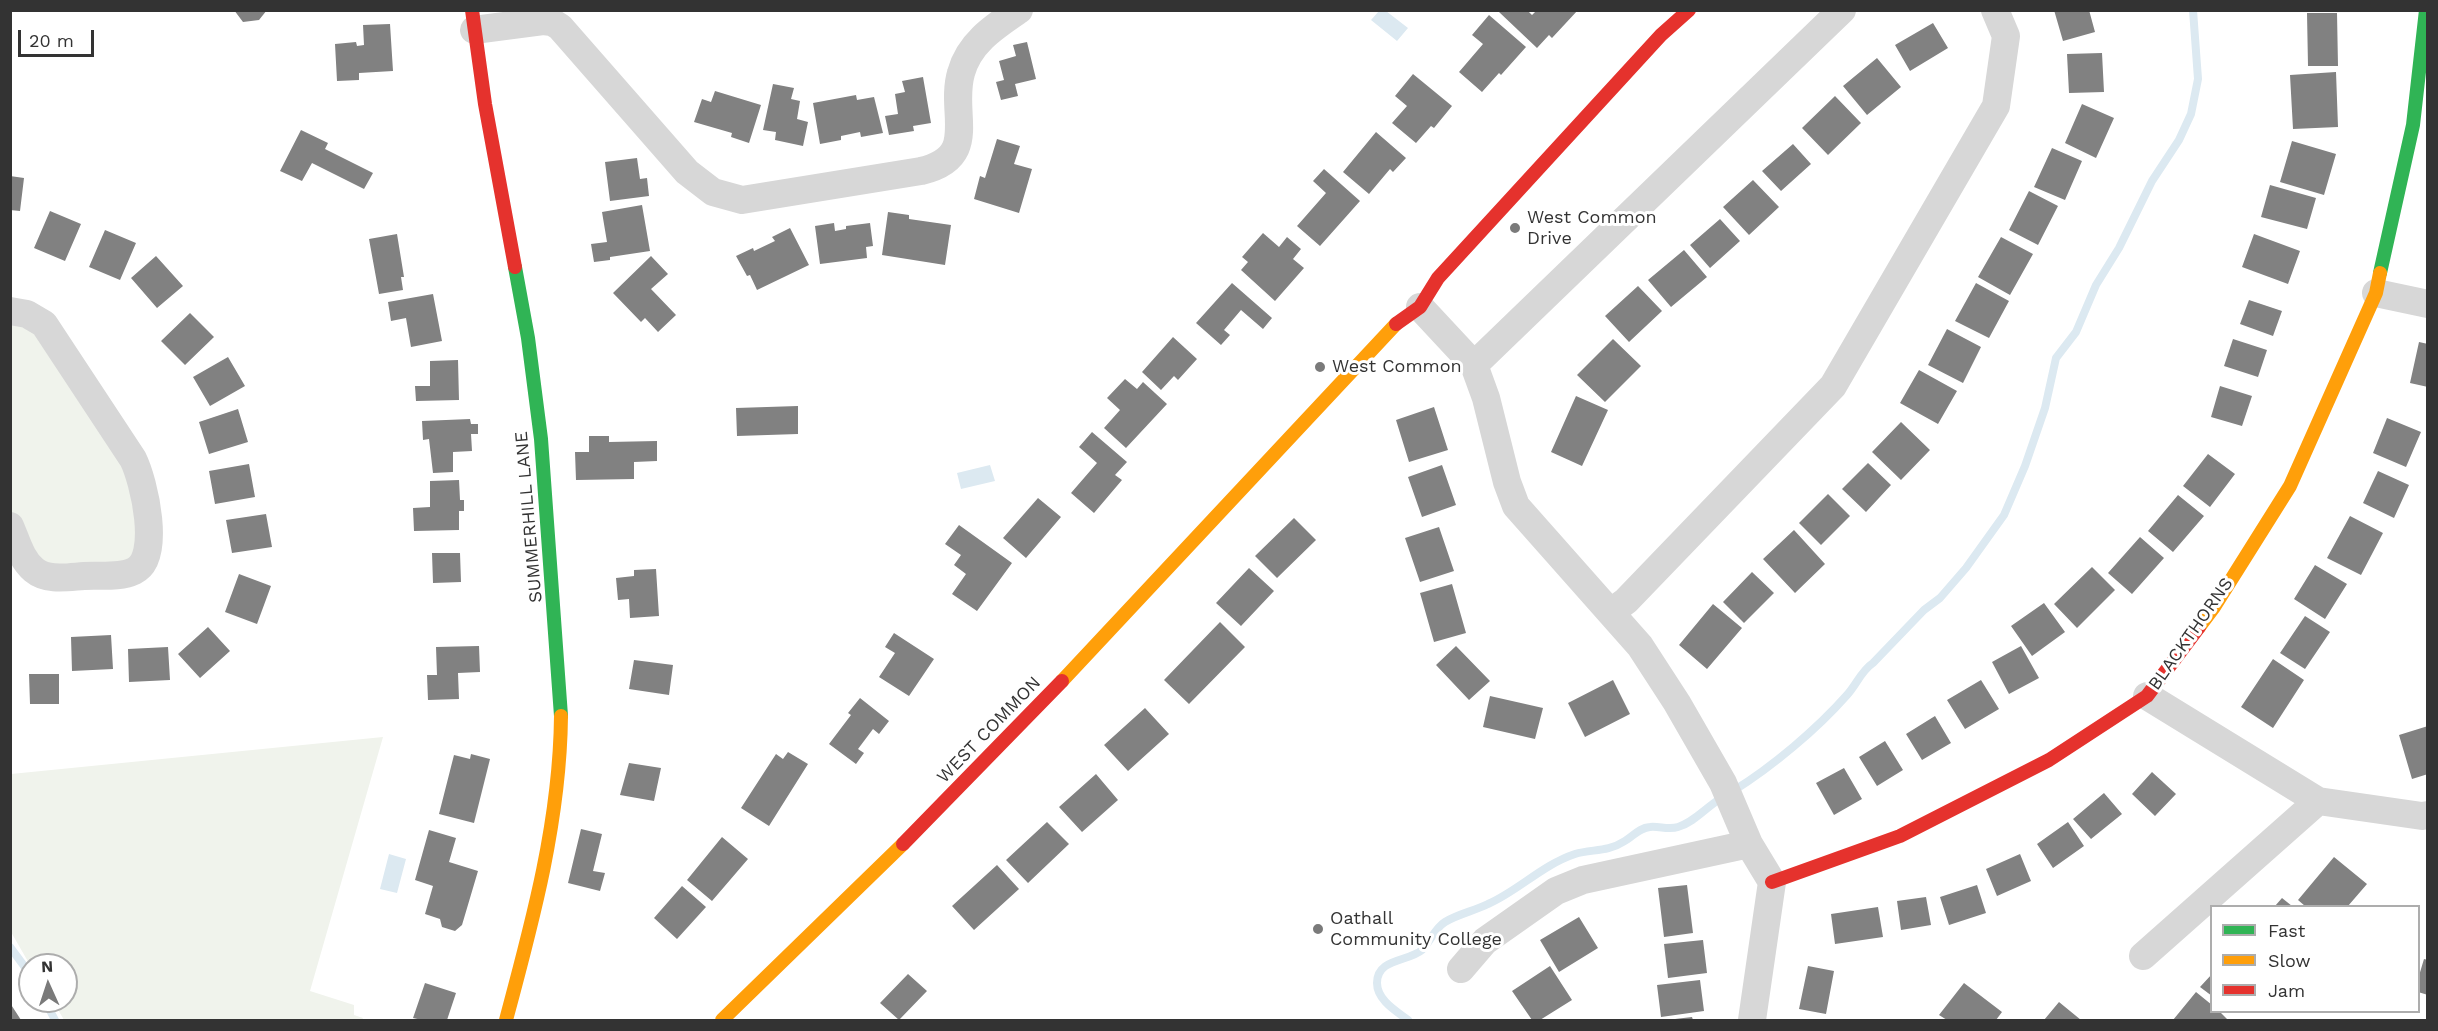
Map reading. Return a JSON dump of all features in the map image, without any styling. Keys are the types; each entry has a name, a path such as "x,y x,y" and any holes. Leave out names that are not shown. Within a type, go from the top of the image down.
{"street":[{"path":"473,20 552,22 571,38 687,172 713,192 742,200 921,171 946,163 959,141 958,93 961,73 969,53 987,32 1019,10"},
{"name":"WEST COMMON","path":"722,1020 822,927 1139,602 1392,328 1420,308 1438,278 1661,35 1689,10"},
{"path":"1474,364 1842,10"},
{"path":"1611,612 1626,601 1833,386 1996,106 2006,36 1995,10"},
{"name":"BLACKTHORNS","path":"1772,882 1900,836 2049,760 2147,696 2214,607 2290,486 2376,293 2414,125 2426,10"},
{"name":"SUMMERHILL LANE","path":"473,20 535,385 548,514 560,698 560,753 556,799 533,920 506,1020"},
{"path":"2376,293 2427,304"},
{"path":"1420,308 1474,364 1486,398 1507,482 1516,506 1611,612 1653,665 1728,794 1749,844 1772,882 1752,1020"},
{"path":"10,311 27,314 44,324 133,459 139,471 149,526 146,561 135,571 121,574 53,578 36,572 25,561 10,526"},
{"path":"2147,696 2318,801 2422,816 2427,814"},
{"path":"2143,956 2318,801"},
{"path":"1461,969 1485,941 1556,891 1583,880 1749,844"}],"shaded area":[{"path":"1379,11 1386,11 1408,28 1397,41 1371,20"},
{"path":"10,322 30,326 129,467 143,536 128,561 56,570 24,549 11,512"},
{"path":"990,465 995,481 961,489 957,473"},
{"path":"383,737 310,991 354,1005 354,1015 363,1018 362,1020 64,1020 60,1013 78,1013 78,953 23,953 11,932 11,774"},
{"path":"389,854 406,859 397,893 380,889"}],"building":[{"path":"234,10 267,10 259,20 243,22"},
{"path":"1501,10 1527,10 1532,15 1537,10 1578,10 1552,38 1549,35 1537,48 1499,12"},
{"path":"2054,10 2089,10 2095,32 2063,41"},
{"path":"2307,13 2337,13 2338,66 2308,66"},
{"path":"1489,15 1526,47 1482,92 1459,72 1483,44 1472,35"},
{"path":"1933,23 1948,48 1910,71 1895,45"},
{"path":"390,24 393,71 359,73 359,80 337,81 335,44 356,42 357,46 364,45 363,25"},
{"path":"1027,42 1036,79 1015,84 1018,96 1001,100 996,82 1004,80 999,61 1016,56 1013,45"},
{"path":"2102,53 2104,92 2069,93 2067,54"},
{"path":"1877,58 1901,87 1867,115 1843,86"},
{"path":"2336,72 2338,127 2293,129 2290,75"},
{"path":"1413,74 1452,106 1434,128 1431,126 1416,143 1392,123 1407,106 1395,96"},
{"path":"923,77 931,123 913,126 914,131 889,135 885,116 898,114 895,94 905,92 902,81"},
{"path":"773,84 794,88 791,99 800,101 797,119 808,122 803,146 775,140 776,132 763,130"},
{"path":"715,91 761,105 749,143 731,137 732,133 694,122 702,99 711,102"},
{"path":"856,95 857,100 874,97 883,133 861,137 860,132 841,136 841,140 820,144 813,103"},
{"path":"1835,96 1861,123 1828,155 1802,128"},
{"path":"2082,104 2114,118 2096,158 2065,143"},
{"path":"301,130 328,143 325,149 373,173 364,189 312,163 302,181 280,171"},
{"path":"1376,132 1406,158 1393,172 1390,169 1369,194 1343,172"},
{"path":"997,139 1020,146 1014,164 1032,169 1019,213 974,199 980,176 985,178"},
{"path":"2292,141 2336,154 2324,195 2280,182"},
{"path":"1793,144 1811,164 1781,191 1762,171"},
{"path":"2052,148 2082,161 2065,200 2034,187"},
{"path":"637,158 640,179 647,178 649,196 610,201 605,162"},
{"path":"1324,169 1360,201 1320,246 1297,226 1326,193 1313,181"},
{"path":"10,176 24,178 20,211 10,210"},
{"path":"1753,180 1779,207 1749,235 1723,207"},
{"path":"2270,185 2316,198 2307,229 2261,217"},
{"path":"2029,191 2058,206 2038,245 2009,230"},
{"path":"642,205 650,251 610,257 610,260 594,262 591,244 607,242 602,212"},
{"path":"50,211 81,224 65,261 34,248"},
{"path":"888,212 909,215 909,219 951,225 945,265 882,255"},
{"path":"1720,219 1740,241 1710,268 1690,245"},
{"path":"834,223 835,231 846,229 846,226 870,223 873,246 866,247 867,258 820,264 815,226"},
{"path":"790,228 809,265 757,290 750,275 747,276 736,256 775,241 772,237"},
{"path":"105,230 136,243 120,280 89,267"},
{"path":"1263,233 1279,247 1287,237 1301,249 1293,259 1304,268 1275,301 1241,270 1248,262 1242,257"},
{"path":"397,234 404,277 401,277 403,290 379,294 369,239"},
{"path":"2254,234 2300,251 2288,284 2242,267"},
{"path":"2001,237 2033,254 2010,295 1978,277"},
{"path":"1684,250 1707,277 1671,307 1648,280"},
{"path":"156,256 183,286 157,308 131,278"},
{"path":"651,256 668,274 651,289 676,315 658,332 645,318 641,322 613,293"},
{"path":"1232,283 1272,318 1263,329 1241,310 1224,330 1230,335 1221,345 1196,323"},
{"path":"1976,283 2009,301 1989,338 1955,321"},
{"path":"1638,286 1662,311 1629,342 1605,316"},
{"path":"433,294 442,341 411,347 406,318 391,321 388,302"},
{"path":"2249,300 2282,311 2273,336 2240,324"},
{"path":"190,313 214,337 185,365 161,341"},
{"path":"1947,329 1981,347 1963,383 1928,365"},
{"path":"1173,337 1197,359 1178,380 1174,376 1161,390 1142,372"},
{"path":"1613,339 1641,366 1605,402 1577,375"},
{"path":"2233,339 2267,350 2258,377 2224,366"},
{"path":"2419,342 2428,344 2428,387 2410,383"},
{"path":"228,357 245,386 210,406 193,377"},
{"path":"458,360 459,400 416,401 415,386 430,386 430,361"},
{"path":"1919,370 1957,391 1938,424 1900,403"},
{"path":"1125,379 1137,389 1143,382 1167,404 1126,448 1104,428 1120,410 1107,398"},
{"path":"2220,386 2252,396 2242,426 2211,417"},
{"path":"1576,396 1608,410 1582,466 1551,452"},
{"path":"798,406 798,434 737,436 736,408"},
{"path":"1434,407 1448,450 1409,462 1396,420"},
{"path":"238,409 248,442 209,454 199,422"},
{"path":"2387,418 2421,432 2406,467 2373,453"},
{"path":"470,419 471,424 478,424 478,434 471,434 472,451 453,452 453,472 433,473 429,439 423,440 422,421"},
{"path":"1901,422 1930,450 1901,480 1872,452"},
{"path":"1092,432 1127,462 1115,475 1122,480 1094,513 1071,493 1097,463 1079,447"},
{"path":"589,436 609,436 609,442 657,441 657,461 634,462 634,479 576,480 575,452 589,452"},
{"path":"2208,454 2235,474 2210,507 2183,486"},
{"path":"1868,463 1891,485 1866,512 1842,489"},
{"path":"249,464 255,497 215,504 209,471"},
{"path":"1442,465 1456,505 1422,517 1408,477"},
{"path":"2378,471 2409,485 2394,518 2363,503"},
{"path":"459,480 460,500 464,500 464,511 459,511 459,530 414,531 413,508 430,507 430,481"},
{"path":"1828,494 1850,516 1821,545 1799,523"},
{"path":"2178,495 2204,516 2173,552 2148,531"},
{"path":"1038,498 1061,517 1026,558 1003,538"},
{"path":"266,514 272,547 232,553 226,520"},
{"path":"2350,516 2383,533 2361,575 2327,558"},
{"path":"1294,518 1316,540 1277,578 1255,556"},
{"path":"959,525 1012,563 977,611 952,594 966,574 954,565 961,555 945,544"},
{"path":"1439,527 1454,571 1420,582 1405,538"},
{"path":"1794,530 1825,564 1795,593 1763,559"},
{"path":"2140,537 2164,558 2132,594 2108,573"},
{"path":"432,553 460,553 461,582 433,583"},
{"path":"2315,565 2347,584 2325,619 2294,599"},
{"path":"2092,567 2115,590 2077,628 2054,604"},
{"path":"1249,568 1274,591 1241,626 1216,603"},
{"path":"656,569 659,616 630,618 629,599 618,600 616,578 634,576 634,570"},
{"path":"1752,572 1774,593 1744,623 1723,602"},
{"path":"239,574 271,586 257,624 225,612"},
{"path":"1452,584 1466,633 1434,642 1420,593"},
{"path":"2044,603 2065,632 2032,656 2011,626"},
{"path":"1713,604 1742,628 1707,669 1679,645"},
{"path":"2305,616 2330,632 2305,669 2280,653"},
{"path":"1220,622 1245,647 1189,704 1164,680"},
{"path":"208,627 230,651 200,678 178,654"},
{"path":"894,633 934,659 909,696 879,677 895,653 885,647"},
{"path":"111,635 113,669 72,671 71,637"},
{"path":"479,646 480,672 458,673 459,699 428,700 427,675 437,675 436,647"},
{"path":"1456,646 1490,681 1469,700 1436,665"},
{"path":"2021,646 2039,678 2009,694 1992,662"},
{"path":"168,647 170,680 129,682 128,649"},
{"path":"2273,659 2304,680 2273,728 2241,707"},
{"path":"634,660 673,665 669,695 629,689"},
{"path":"29,674 59,674 59,704 30,704"},
{"path":"1613,680 1630,714 1585,737 1568,703"},
{"path":"1981,680 1999,709 1965,729 1947,700"},
{"path":"1490,696 1543,708 1535,739 1483,727"},
{"path":"860,698 889,721 879,734 873,729 858,749 864,753 856,764 829,744 851,715 848,713"},
{"path":"1145,708 1169,734 1128,771 1104,745"},
{"path":"1935,716 1951,743 1922,760 1906,734"},
{"path":"2428,726 2428,774 2412,779 2399,735"},
{"path":"1885,741 1903,770 1877,786 1859,757"},
{"path":"788,752 808,764 769,826 741,808 776,754 783,759"},
{"path":"471,754 490,759 474,823 439,814 454,755 470,759"},
{"path":"629,763 661,768 654,801 620,795"},
{"path":"1844,768 1862,799 1834,815 1816,783"},
{"path":"2152,772 2176,794 2155,816 2132,794"},
{"path":"1096,774 1118,800 1082,832 1059,807"},
{"path":"2104,793 2122,814 2091,839 2073,819"},
{"path":"1047,822 1069,844 1028,883 1006,860"},
{"path":"2068,822 2084,846 2053,868 2037,844"},
{"path":"581,829 602,834 593,871 605,873 600,891 568,883"},
{"path":"429,830 456,838 449,862 478,871 462,925 455,931 442,927 440,919 425,914 433,886 415,880"},
{"path":"722,837 748,859 712,901 687,880"},
{"path":"2020,854 2031,881 1997,896 1986,869"},
{"path":"2334,857 2367,884 2349,905 2304,905 2298,900"},
{"path":"997,865 1019,889 974,930 952,906"},
{"path":"1687,885 1693,933 1664,937 1658,888"},
{"path":"1977,885 1986,913 1949,925 1940,897"},
{"path":"682,886 706,907 677,939 654,918"},
{"path":"1926,897 1931,925 1901,930 1897,901"},
{"path":"2282,898 2291,905 2276,905"},
{"path":"1878,907 1883,937 1835,944 1831,914"},
{"path":"1579,917 1598,948 1559,972 1540,940"},
{"path":"1703,940 1707,973 1668,978 1664,944"},
{"path":"2424,959 2428,960 2428,995 2420,993 2420,972"},
{"path":"1550,966 1572,1000 1540,1020 1532,1020 1512,991"},
{"path":"1808,966 1834,971 1826,1014 1799,1009"},
{"path":"908,974 927,991 899,1020 880,1003"},
{"path":"2210,976 2210,994 2200,987"},
{"path":"1700,980 1704,1011 1661,1017 1657,985"},
{"path":"425,983 456,993 447,1020 413,1018"},
{"path":"1964,983 2002,1012 1996,1020 1947,1020 1939,1015"},
{"path":"2196,992 2210,1003 2210,1013 2221,1013 2228,1020 2173,1020"},
{"path":"2059,1002 2081,1020 2044,1020"},
{"path":"10,1003 21,1020 10,1020"},
{"path":"1692,1017 1693,1020 1675,1020 1675,1019"}],"waterway":[{"path":"1733,791 1778,759 1835,708 1865,670 1924,610 1940,598 1966,568 2004,515 2025,466 2045,408 2056,358 2076,332 2096,285 2119,248 2152,181 2179,140 2191,114 2198,79 2193,10"},
{"path":"1408,1020 1380,995 1378,975 1388,965 1422,950 1445,922 1499,899 1541,871 1575,854 1617,845 1646,828 1671,828 1684,825 1723,797"},
{"path":"10,947 18,958"},
{"path":"51,1013 55,1020"}],"traffic: fast":[{"path":"2380,273 2413,125 2426,10"},
{"path":"515,267 528,338 541,439 561,716"}],"traffic: slow":[{"path":"2199,627 2290,486 2376,293 2380,273"},
{"path":"1062,681 1396,324"},
{"path":"506,1020 535,907 550,832 556,793 561,716"},
{"path":"722,1020 903,844"}],"traffic: jam":[{"path":"472,10 485,104 515,267"},
{"path":"1396,324 1420,307 1438,278 1661,35 1689,10"},
{"path":"1772,882 1900,836 2049,760 2147,696 2199,627"},
{"path":"903,844 1062,681"}],"place":[{"name":"West Common Drive","path":"1515,228"},
{"name":"West Common","path":"1320,367"},
{"name":"Oathall Community College","path":"1318,929"}]}
